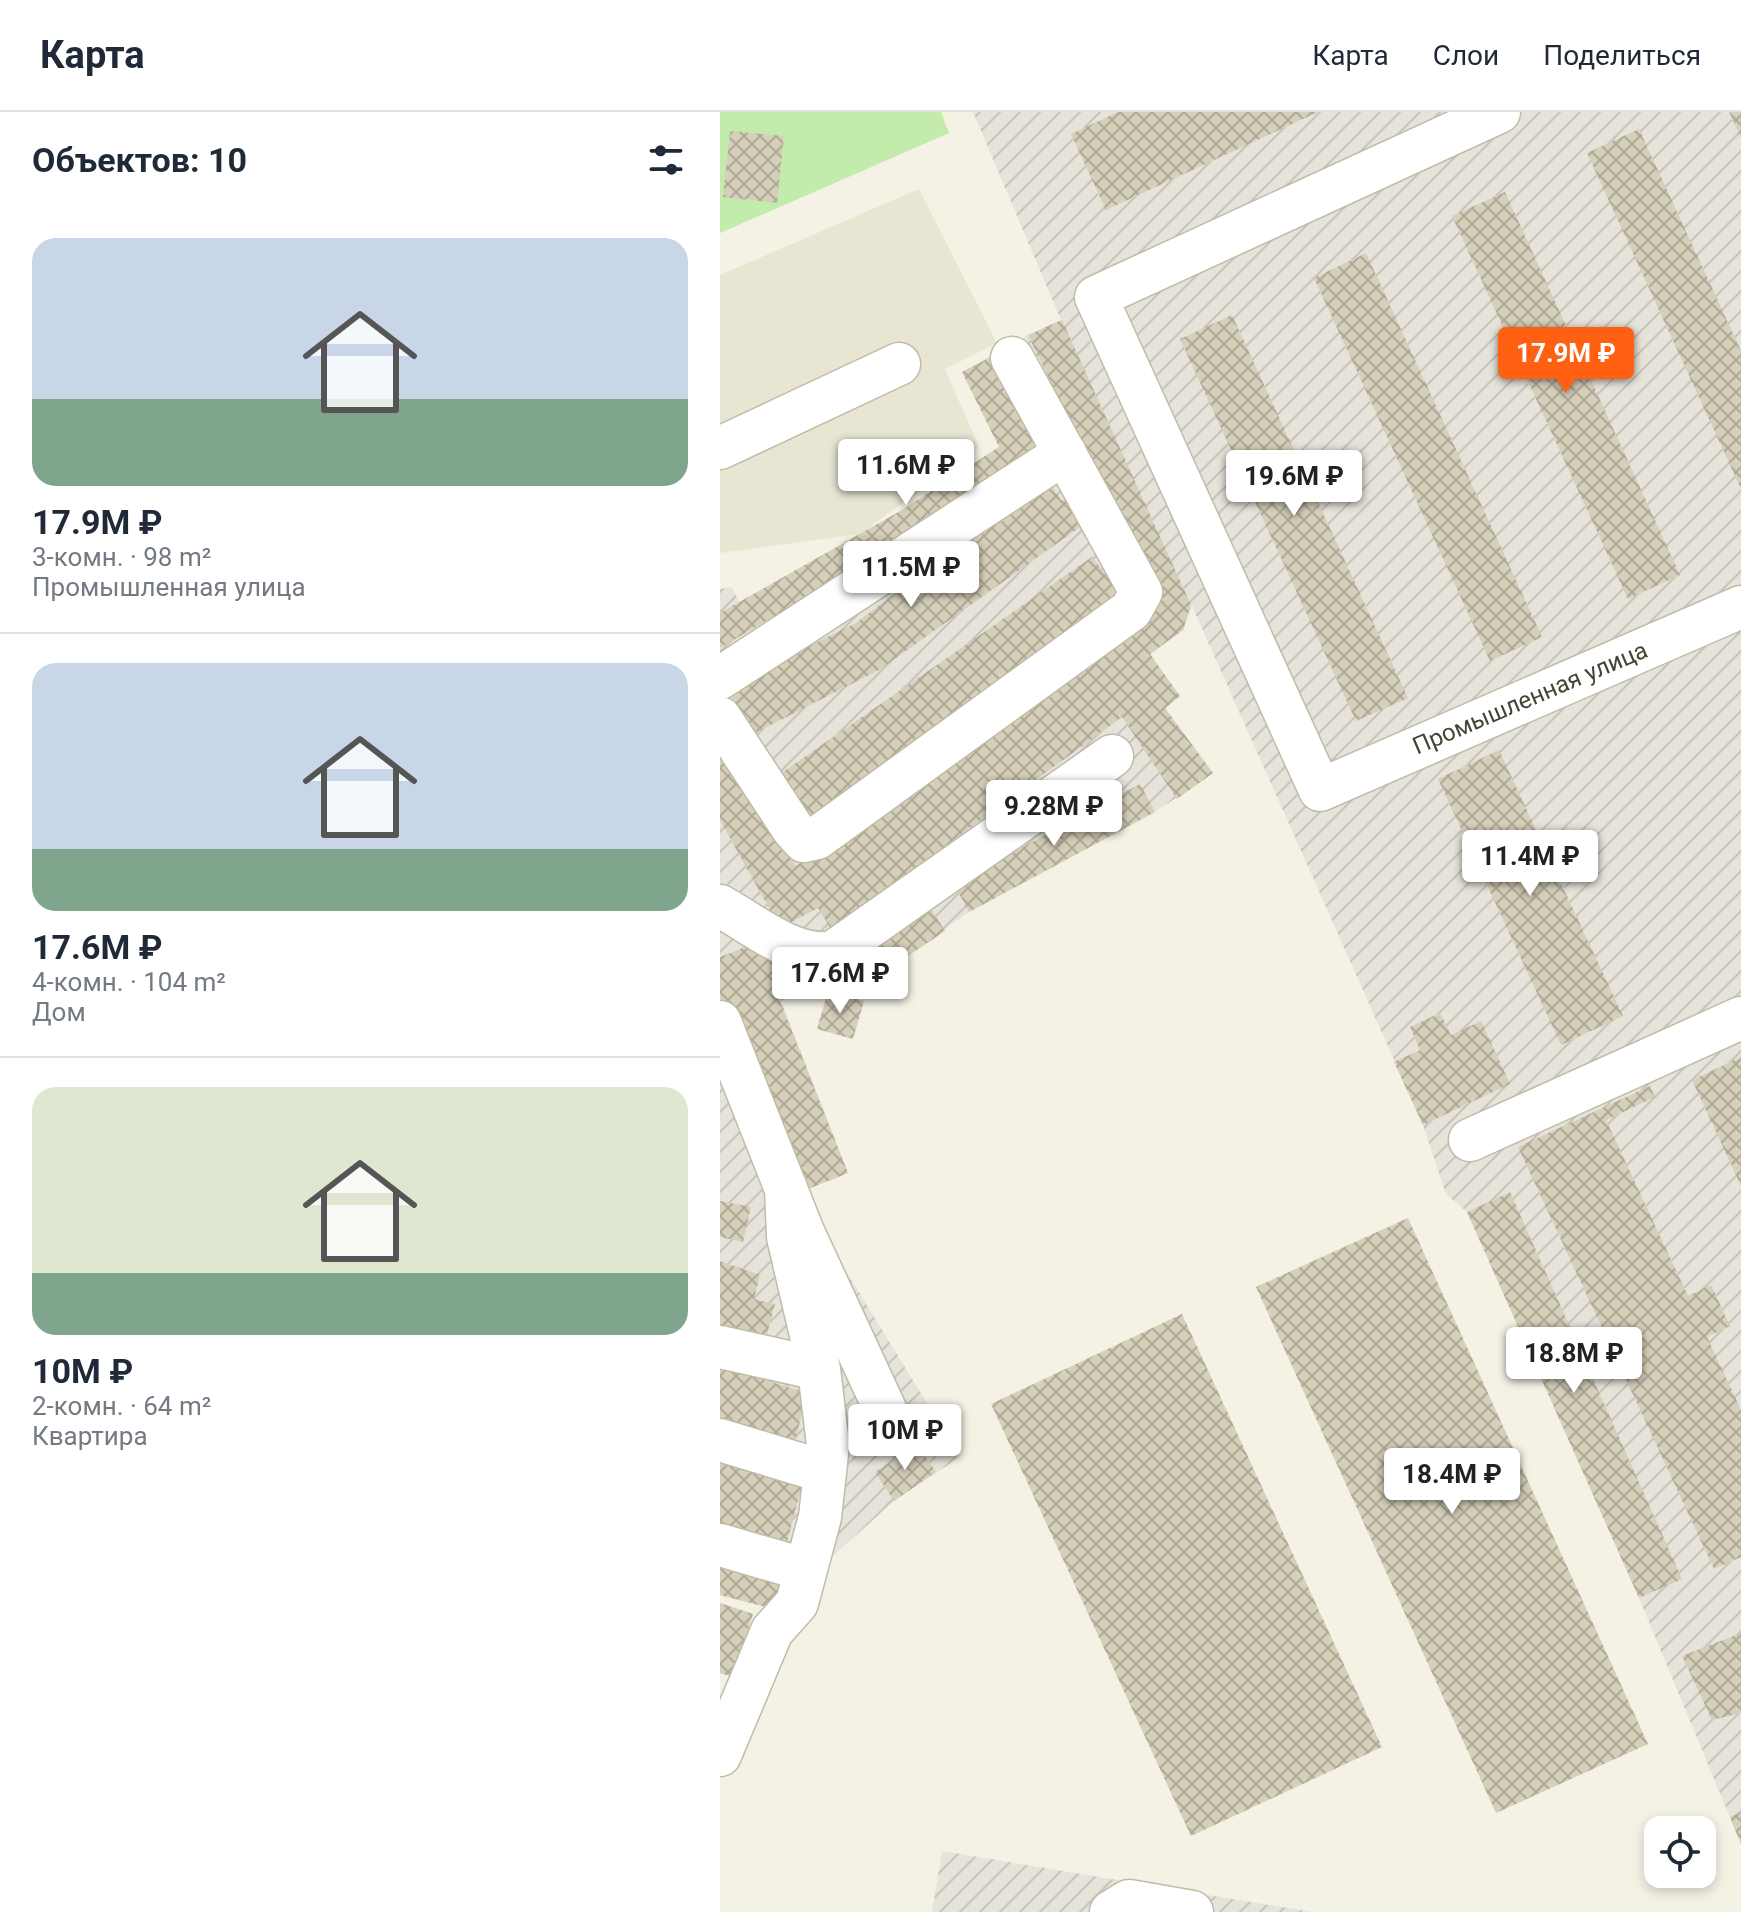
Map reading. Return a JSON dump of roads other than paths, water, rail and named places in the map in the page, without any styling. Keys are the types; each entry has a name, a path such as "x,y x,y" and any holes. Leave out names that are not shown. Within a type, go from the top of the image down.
{"street":[{"name":"Промышленная улица","path":"1499,112 1096,297 1320,790 1741,607"},
{"path":"720,718 793,829 804,841 817,838 1131,610 1141,592 1012,358"},
{"path":"720,448 899,364"},
{"path":"720,678 1065,453"},
{"path":"720,906 782,943 820,954 832,953 1112,756"},
{"path":"1470,1140 1741,1018"},
{"path":"720,1022 803,1232 889,1418"},
{"path":"720,1755 772,1631 797,1603 820,1517 828,1445 819,1369 788,1237 786,1188"},
{"path":"720,1347 819,1369"},
{"path":"720,1440 825,1472"},
{"path":"720,1545 806,1570"},
{"path":"1111,1912 1129,1901 1192,1912"}]}
